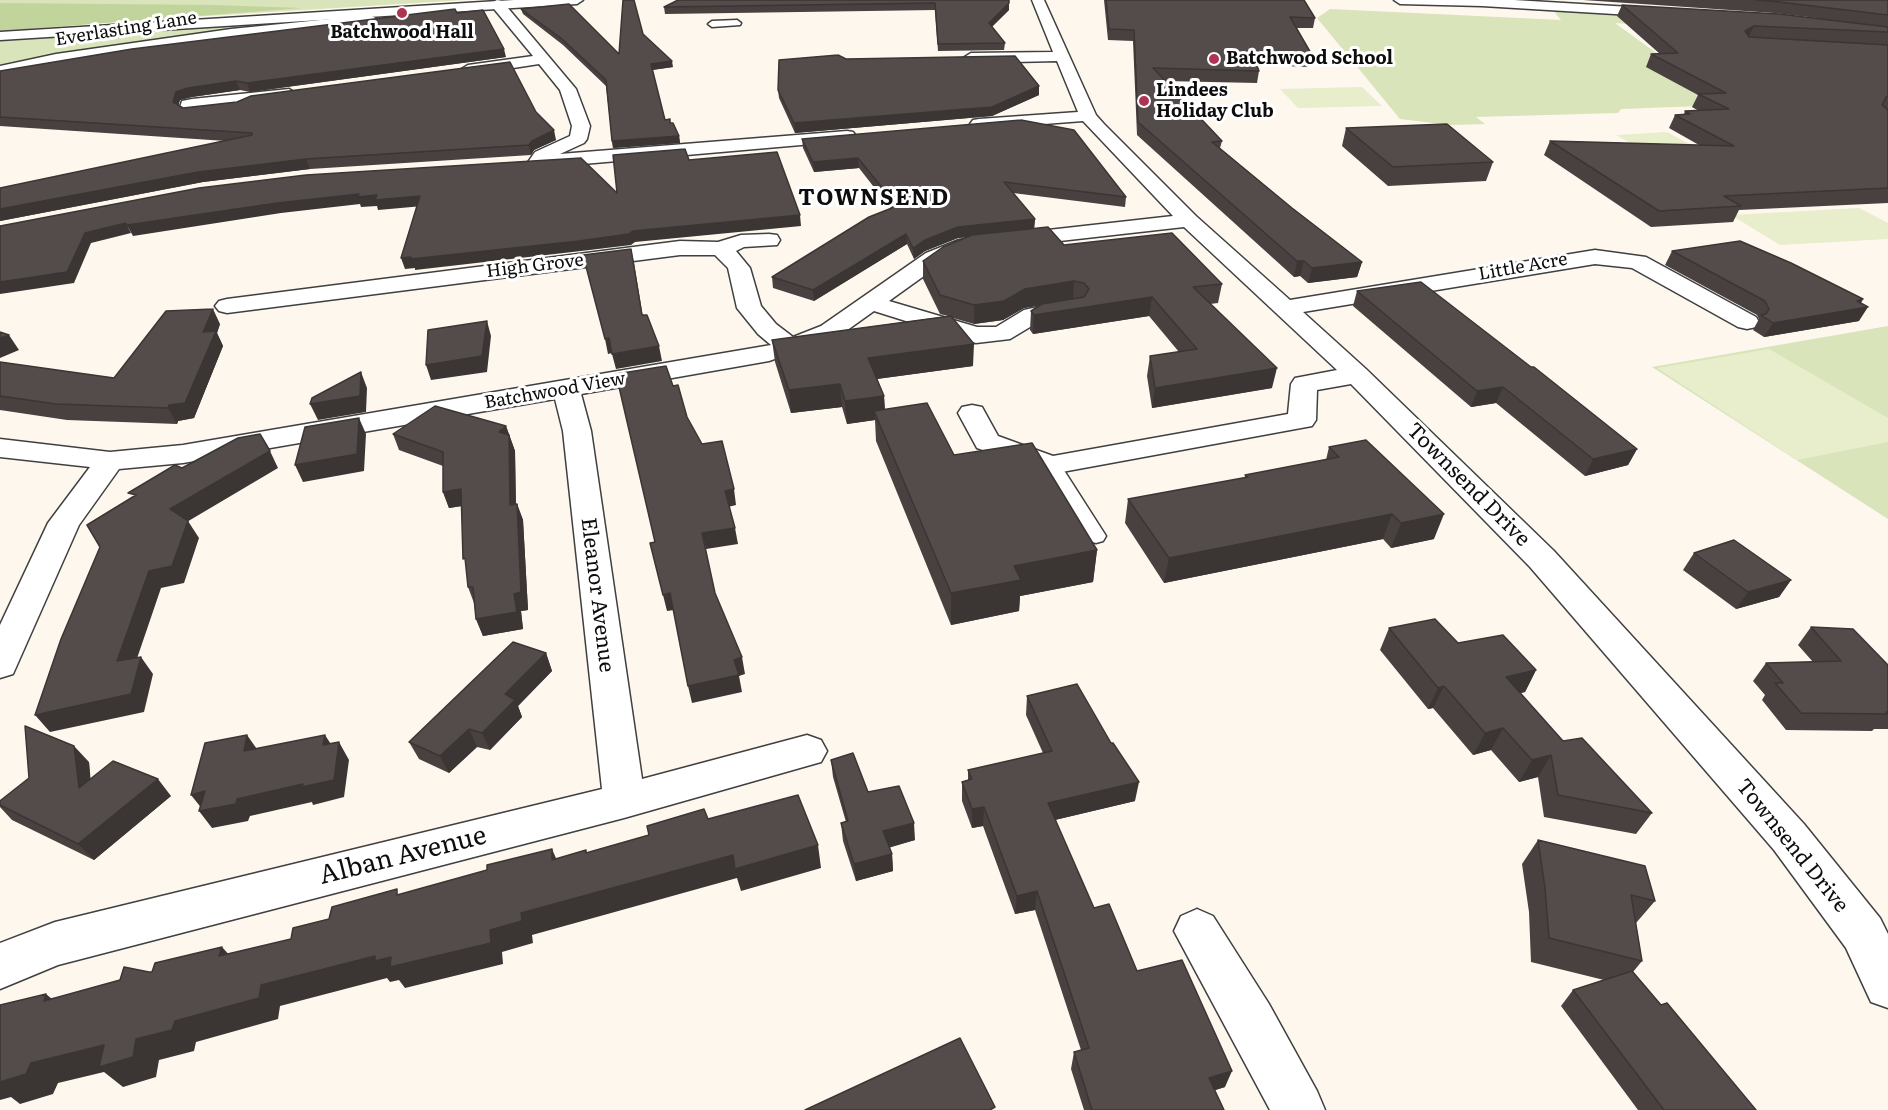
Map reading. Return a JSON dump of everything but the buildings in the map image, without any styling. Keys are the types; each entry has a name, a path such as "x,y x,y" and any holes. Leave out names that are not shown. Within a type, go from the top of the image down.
{"street":[{"path":"0,36 322,19 495,2 577,0"},
{"name":"Townsend Drive","path":"1038,0 1088,116 1149,181 1357,375 1542,559 1789,837 1863,933 1888,985"},
{"path":"1400,0 1482,2 1678,14"},
{"path":"495,2 568,89 581,126 579,139"},
{"path":"322,19 370,19"},
{"name":"Everlasting Lane","path":"0,71 56,59 322,19"},
{"path":"960,58 1062,56"},
{"path":"450,72 544,59"},
{"path":"250,99 309,91"},
{"path":"963,125 1088,116"},
{"path":"579,139 559,150 521,163 627,156 869,134"},
{"path":"579,139 598,149 627,156"},
{"name":"Batchwood View","path":"0,448 110,461 183,454 760,356 830,331 934,258 967,245 1189,219"},
{"name":"High Grove","path":"226,306 680,248 721,249 741,242 769,240"},
{"path":"721,249 739,268 750,308 767,329 790,347"},
{"name":"Little Acre","path":"1286,308 1595,257 1638,262 1747,322"},
{"path":"872,303 976,335 1001,334 1033,315 1073,309"},
{"path":"972,413 987,442 1051,465 1302,420 1304,384 1357,375"},
{"name":"Eleanor Avenue","path":"566,389 577,430 624,801"},
{"path":"0,664 64,523 110,461"},
{"name":"Alban Avenue","path":"0,966 55,944 624,801 807,751"},
{"path":"1197,931 1251,1021 1298,1110"}],"lane":[{"path":"712,24 737,23"},
{"path":"1051,465 1096,536"}],"green space":[{"path":"0,0 465,0 0,31"},
{"path":"0,3 213,5 302,8 0,31"},
{"path":"1551,8 1628,13 1888,42 1615,23 1728,105 1621,109 1618,113 1476,117 1485,124 1450,125 1400,119 1317,18 1330,9 1561,20"},
{"path":"312,17 308,23 0,70 0,40"},
{"path":"1362,87 1382,106 1298,108 1280,89"},
{"path":"1667,132 1695,147 1643,150 1616,135"},
{"path":"1859,208 1888,223 1888,239 1780,245 1731,215"},
{"path":"1888,326 1888,519 1652,367"},
{"path":"1769,349 1888,418 1888,442 1797,460 1657,368"}],"place":[{"name":"Batchwood Hall","path":"402,13"},
{"name":"Batchwood School","path":"1214,59"},
{"name":"Lindees Holiday Club","path":"1144,101"}],"district":[{"name":"TOWNSEND","path":"874,199"}]}
